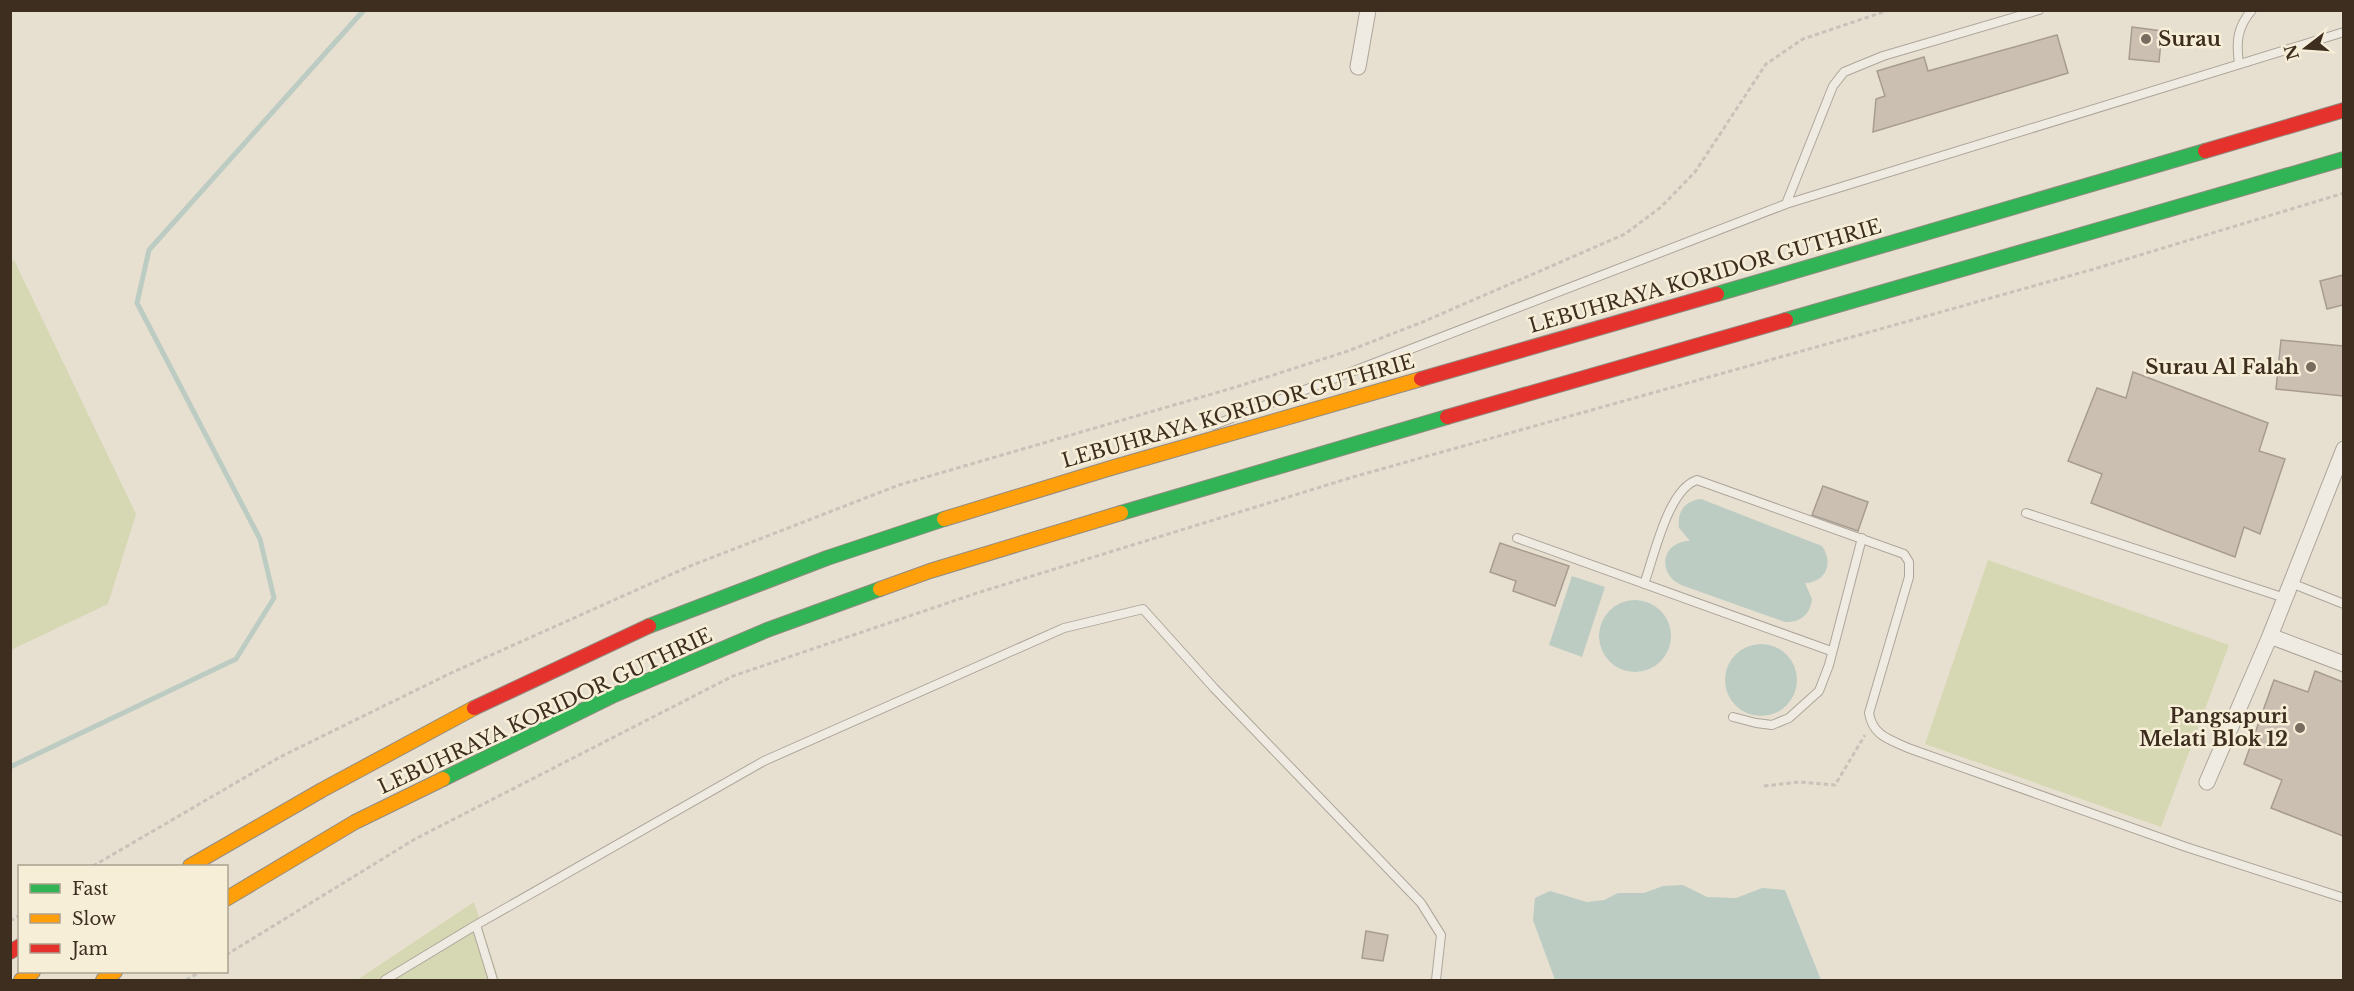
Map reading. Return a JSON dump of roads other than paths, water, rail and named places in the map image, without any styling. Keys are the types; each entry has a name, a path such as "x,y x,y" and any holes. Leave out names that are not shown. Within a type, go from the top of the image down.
{"highway":[{"name":"LEBUHRAYA KORIDOR GUTHRIE","path":"185,865 203,859 337,780 543,674 728,594 915,527 1063,481 2343,110"},
{"name":"LEBUHRAYA KORIDOR GUTHRIE","path":"228,898 355,822 612,696 767,630 930,572 1206,487 2343,159"}],"street":[{"path":"1358,67 1368,10"},
{"path":"2207,782 2270,636 2343,448"},
{"path":"2270,636 2343,664"}],"lane":[{"path":"1786,204 1833,86 1844,72 1883,56 2039,10"},
{"path":"2239,64 2237,44 2241,23 2252,10"},
{"path":"1207,427 1362,370 1786,204 2343,32"},
{"path":"1063,481 1163,444"},
{"path":"1644,584 1674,500 1690,482 1697,480 1904,554 1910,567 1870,706 1871,725 1879,735 1908,748 2186,847 2343,898"},
{"path":"2026,513 2285,598"},
{"path":"1516,538 1831,651"},
{"path":"1733,717 1756,723 1772,724 1789,718 1819,691 1829,665 1862,538"},
{"path":"2291,582 2343,604"},
{"path":"385,981 476,925 764,761 1064,628 1143,609 1214,688 1421,903 1441,935 1436,981"},
{"path":"476,925 493,981"}],"waterway":[{"path":"10,767 236,659 274,598 260,539 137,303 149,250 364,10"}],"place":[{"name":"Surau","path":"2146,39"},
{"name":"Surau Al Falah","path":"2311,367"},
{"name":"Pangsapuri Melati Blok 12","path":"2300,728"}]}
